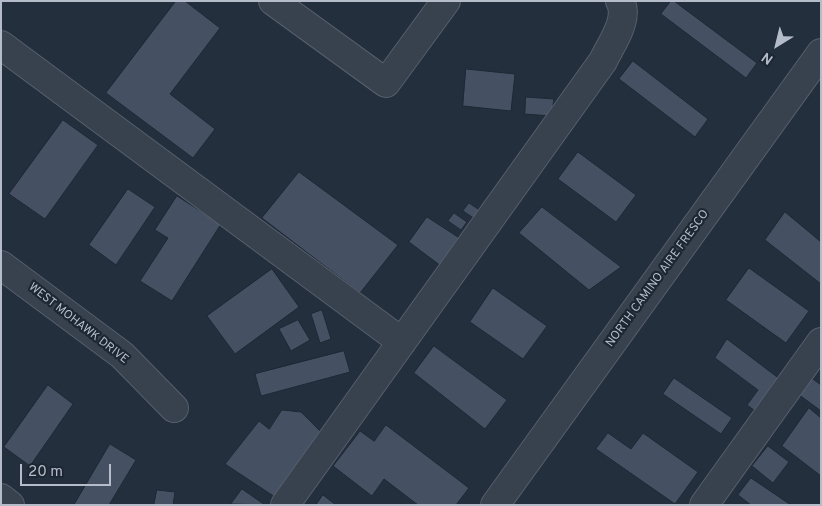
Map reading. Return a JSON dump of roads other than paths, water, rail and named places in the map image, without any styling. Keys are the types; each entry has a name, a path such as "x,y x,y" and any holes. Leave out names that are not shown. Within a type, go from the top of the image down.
{"street":[{"path":"273,1 386,83 446,1"},
{"path":"285,505 603,61 622,23 623,8 620,1"},
{"path":"1,45 402,342"},
{"name":"NORTH CAMINO AIRE FRESCO","path":"495,505 821,53"},
{"name":"WEST MOHAWK DRIVE","path":"1,264 122,356 174,408"},
{"path":"704,505 821,342"},
{"path":"1,498 10,505"}]}
